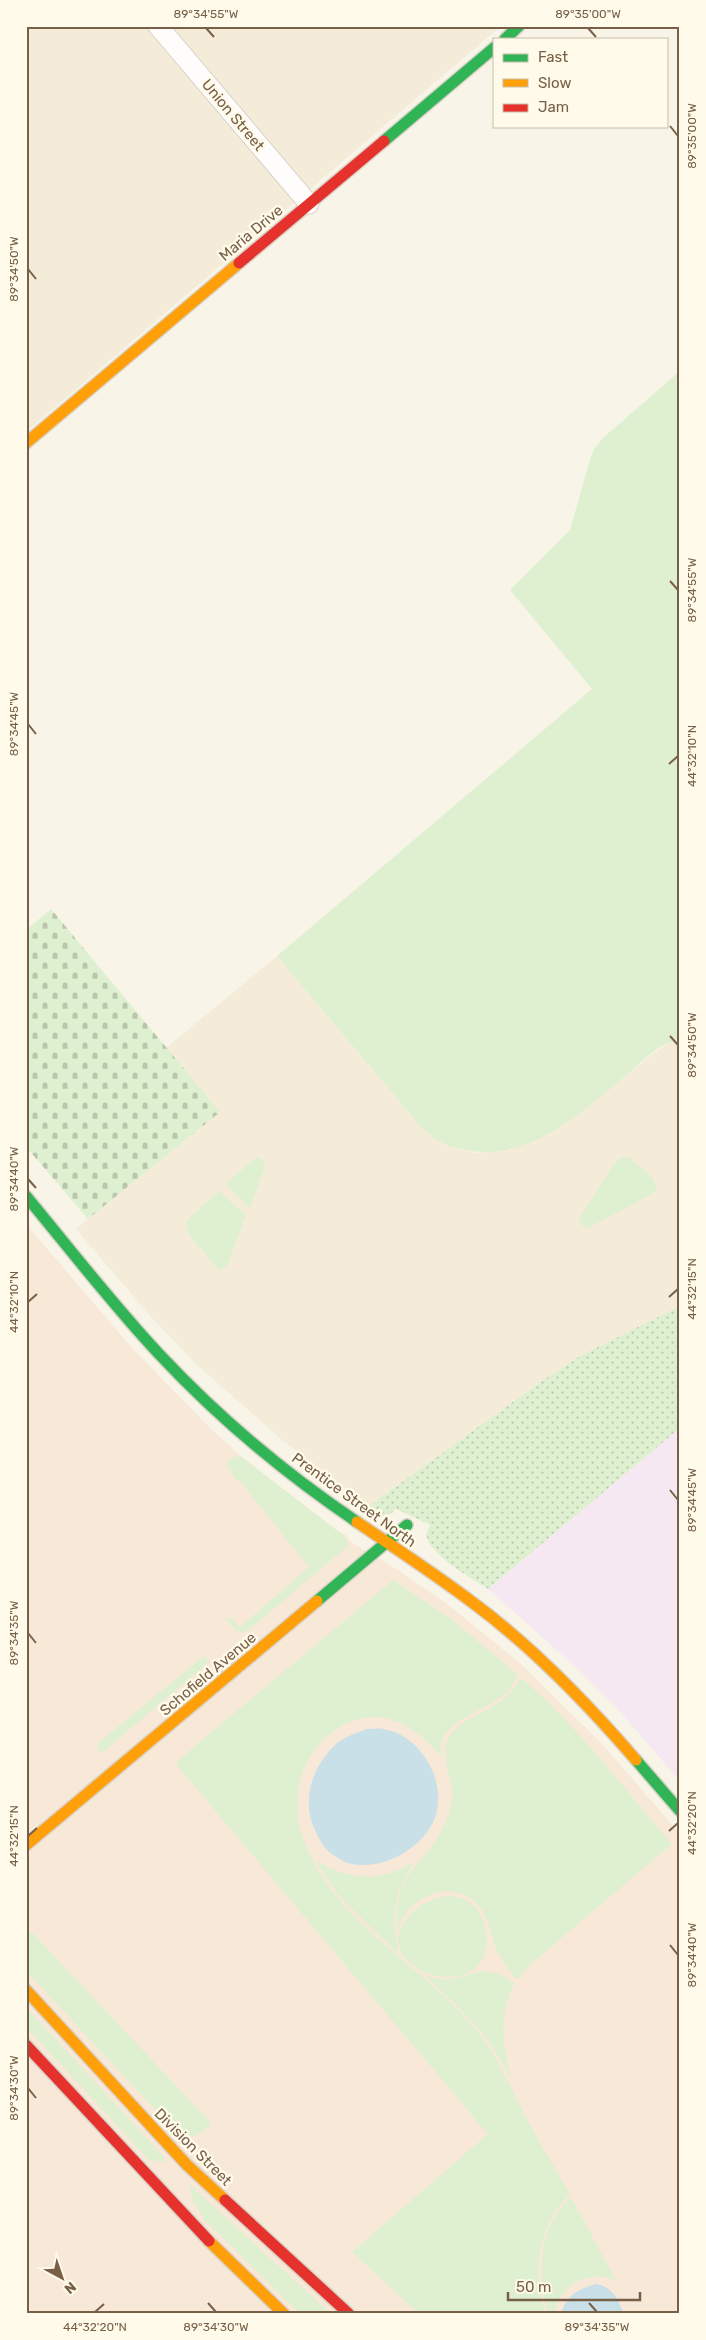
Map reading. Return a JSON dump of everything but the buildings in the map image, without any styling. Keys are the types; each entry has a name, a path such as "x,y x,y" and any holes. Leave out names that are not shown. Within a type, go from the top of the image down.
{"street":[{"name":"Union Street","path":"158,26 309,204"},
{"name":"Maria Drive","path":"26,443 493,49"},
{"name":"Prentice Street North","path":"26,1196 160,1355 190,1385 282,1468 473,1602 531,1651 599,1717 680,1811"},
{"name":"Schofield Avenue","path":"26,1845 407,1525"},
{"name":"Division Street","path":"26,1990 187,2165 349,2314"},
{"path":"26,2045 202,2235 284,2314"}],"shaded area":[{"path":"26,26 501,26 26,432"},
{"path":"277,956 420,1126 444,1145 475,1153 511,1150 549,1134 597,1100 651,1055 673,1040 680,1040 680,1306 580,1356 539,1383 369,1506 281,1439 197,1365 151,1317 76,1229 219,1112 166,1048"},
{"path":"26,1224 131,1347 209,1427 243,1458 339,1532 346,1535 351,1542 398,1570 451,1607 523,1666 603,1745 680,1834 680,2314 26,2314"},
{"path":"680,1428 680,1781 615,1706 578,1669 488,1589"}],"green space":[{"path":"680,371 680,1040 673,1041 659,1048 593,1103 553,1132 509,1150 486,1152 451,1147 431,1136 420,1126 277,956 592,689 510,590 570,530 594,449 604,437"},
{"path":"51,909 220,1112 88,1219 26,1147 26,930"},
{"path":"628,1156 652,1177 657,1188 654,1193 586,1229 579,1222 581,1216 613,1165 620,1158"},
{"path":"256,1158 260,1158 264,1162 265,1167 250,1208 225,1184"},
{"path":"219,1191 246,1215 228,1264 220,1271 190,1236 186,1224 189,1218"},
{"path":"680,1306 680,1428 488,1589 452,1566 436,1551 426,1535 430,1525 396,1509 389,1515 381,1516 369,1506 539,1383 580,1356"},
{"path":"237,1456 243,1458 343,1535 349,1545 245,1633 236,1630 226,1619 229,1617 240,1627 309,1567 241,1482 235,1479 226,1462"},
{"path":"393,1580 451,1619 518,1675 511,1688 496,1701 452,1726 445,1735 441,1745 442,1758 420,1736 393,1720 373,1717 353,1721 335,1730 320,1743 309,1759 301,1777 297,1796 298,1816 302,1835 316,1867 335,1895 381,1942 457,2008 485,2041 570,2194 550,2220 544,2235 539,2265 539,2281 545,2314 419,2314 352,2252 488,2134 175,1763"},
{"path":"204,1656 209,1662 102,1753 99,1752 98,1743"},
{"path":"521,1678 562,1716 672,1844 532,1963 517,1980 496,1949 482,1910 471,1899 456,1892 448,1891 432,1894 410,1908 402,1919 397,1932 397,1906 405,1881 436,1840 450,1809 452,1788 445,1752 448,1738 464,1722 505,1698"},
{"path":"316,1861 329,1868 354,1875 378,1876 391,1873 416,1861 402,1884 396,1906 395,1928 399,1955 338,1895"},
{"path":"448,1895 466,1900 478,1911 485,1926 487,1942 483,1958 476,1967 467,1973 444,1977 421,1971 411,1964 404,1956 397,1938 406,1921 416,1909 430,1901"},
{"path":"26,1926 211,2123 201,2133 191,2137 177,2133 26,1971"},
{"path":"485,1971 499,1974 515,1983 506,2007 503,2032 506,2057 512,2081 485,2036 462,2010 423,1975 447,1979"},
{"path":"26,2007 164,2157 164,2162 149,2160 26,2027"},
{"path":"189,2184 331,2314 300,2314 205,2220 193,2202"},
{"path":"571,2197 616,2281 596,2277 577,2282 562,2294 557,2303 555,2314 548,2314 542,2283 543,2252 552,2222"}],"water":[{"path":"367,1729 381,1729 397,1733 410,1741 420,1751 429,1763 435,1777 438,1791 438,1806 428,1831 410,1849 386,1861 360,1865 343,1861 325,1848 318,1837 311,1819 309,1797 315,1774 326,1754 341,1740"},
{"path":"597,2284 611,2291 624,2314 561,2314 566,2302 574,2293"}],"traffic: fast":[{"path":"506,38 519,26"},
{"path":"384,141 493,49"},
{"path":"26,1196 125,1317 182,1378 279,1465 357,1522"},
{"path":"317,1601 407,1525"},
{"path":"636,1760 680,1811"}],"traffic: slow":[{"path":"26,443 239,263"},
{"path":"357,1522 495,1619 558,1676 636,1760"},
{"path":"26,1845 317,1601"},
{"path":"26,1990 187,2165 225,2200"},
{"path":"209,2241 284,2314"}],"traffic: jam":[{"path":"239,263 384,141"},
{"path":"26,2045 209,2241"},
{"path":"225,2200 349,2314"}]}
